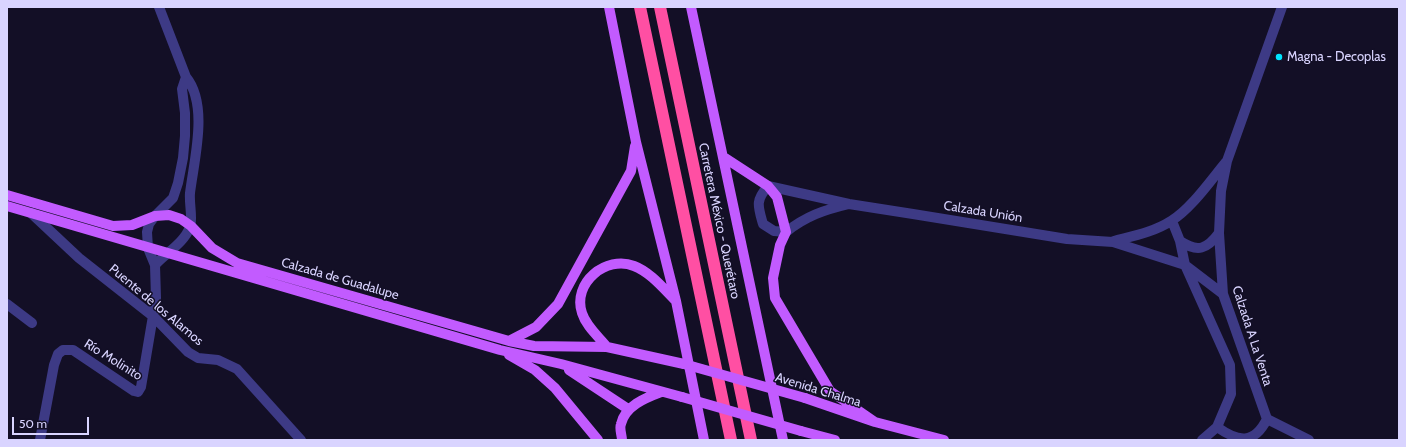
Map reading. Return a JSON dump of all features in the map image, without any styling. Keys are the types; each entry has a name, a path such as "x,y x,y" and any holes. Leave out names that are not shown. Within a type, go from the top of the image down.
{"highway":[{"path":"640,7 731,440"},
{"name":"Carretera México - Querétaro","path":"660,7 751,440"}],"main road":[{"path":"609,7 636,142 676,301 704,439"},
{"path":"691,7 725,158 783,440"},
{"path":"509,341 536,327 558,304 631,171 636,142"},
{"path":"725,158 768,186 777,197 786,232 780,245 773,278 775,298 830,391 875,422"},
{"name":"Calzada de Guadalupe","path":"7,195 112,226 132,225 155,216 175,217 191,226 212,248 237,263 509,341 534,346 607,347 684,364"},
{"name":"Calzada de Guadalupe","path":"7,206 165,254 500,350 561,364 835,440"},
{"path":"607,347 586,322 581,311 580,299 583,286 597,270 606,266 618,264 633,265 648,274 676,301"},
{"path":"500,350 535,370 555,388 598,440"},
{"path":"561,364 628,409"},
{"name":"Avenida Chalma","path":"684,364 805,398 875,422 944,440"},
{"path":"622,440 620,425 628,409 644,398 661,392"}],"street":[{"path":"155,265 165,254 181,241 191,226 190,195 196,157 198,123 193,86 186,77 159,7"},
{"name":"Calzada A La Venta","path":"1267,419 1223,294 1219,233 1221,191 1227,161 1282,7"},
{"path":"148,248 147,232 149,224 173,198 184,158 185,113 182,89 186,77"},
{"name":"Calzada Unión","path":"1113,242 1149,232 1172,221 1201,193 1227,161"},
{"path":"768,186 762,192 758,204 763,224 774,231 786,232"},
{"name":"Calzada Unión","path":"768,186 849,204 1067,239 1113,242 1185,265 1223,294"},
{"name":"Calzada Unión","path":"786,232 797,223 818,212 849,204"},
{"name":"Puente de los Alamos","path":"31,213 74,254 154,317 188,352 198,358 218,360 237,369 301,440"},
{"path":"1172,221 1180,241 1185,265 1230,365 1231,394 1217,427 1202,440"},
{"path":"1180,241 1187,246 1205,247 1211,243 1219,233"},
{"name":"Río Molinito","path":"40,440 54,365 58,354 63,350 73,350 134,392 138,392 141,387 156,298 155,265 148,248"},
{"path":"7,304 32,323"},
{"path":"1217,427 1230,436 1239,439 1249,438 1261,431 1267,419 1309,440"}],"place":[{"name":"Magna - Decoplas","path":"1279,57"}]}
